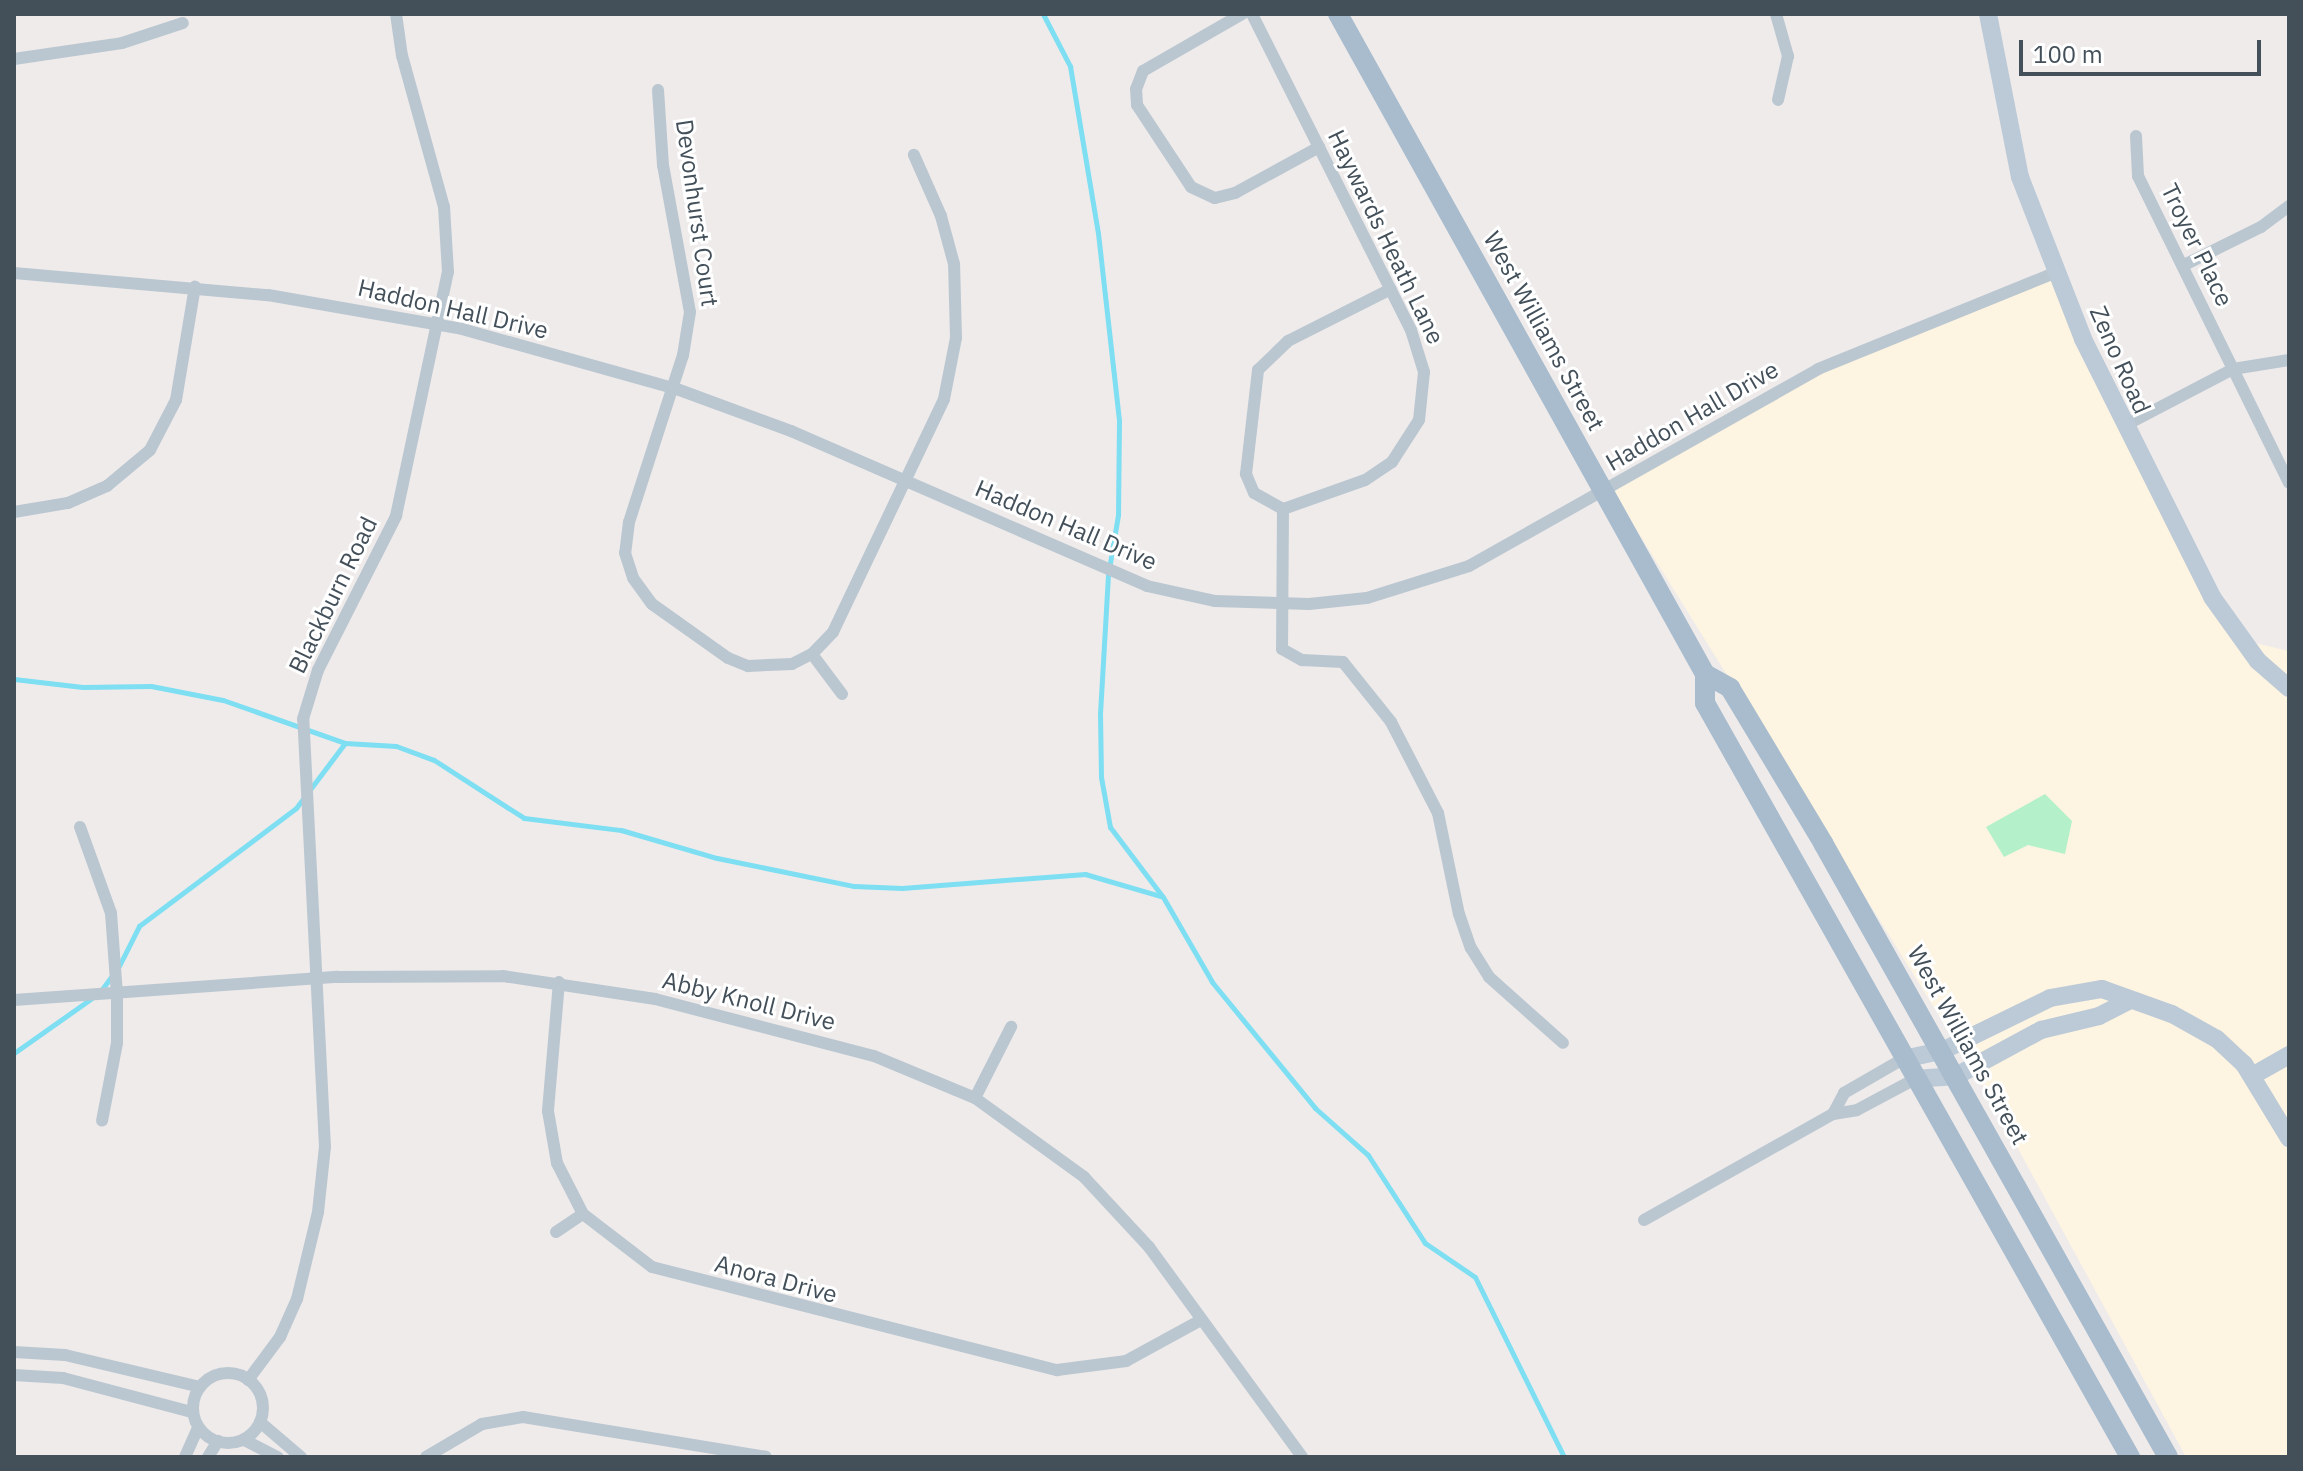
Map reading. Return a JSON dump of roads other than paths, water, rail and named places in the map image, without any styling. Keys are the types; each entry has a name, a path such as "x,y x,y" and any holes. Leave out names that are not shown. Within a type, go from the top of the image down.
{"main road":[{"name":"West Williams Street","path":"1338,14 1705,674 1705,703 2130,1457"},
{"name":"West Williams Street","path":"1705,674 1730,688 1942,1051 2168,1457"}],"street":[{"name":"Blackburn Road","path":"248,1380 288,1323 318,1212 325,1147 303,719 318,670 396,516 448,272 447,226 396,14"},
{"path":"1242,14 1143,71 1136,89 1137,105 1191,187 1215,198 1235,193 1319,147"},
{"name":"Haywards Heath Lane","path":"1252,14 1391,289 1424,372 1423,406 1412,436 1392,462 1365,480 1283,509"},
{"path":"1776,14 1788,56 1778,100"},
{"name":"Zeno Road","path":"1988,14 2020,177 2057,272 2124,426 2212,597 2258,661 2289,688"},
{"path":"14,59 122,43 183,23"},
{"name":"Devonhurst Court","path":"658,90 663,165 690,293 689,330 674,388 629,522 625,553 633,578 652,604 728,658 767,668 812,654"},
{"name":"Troyer Place","path":"2136,136 2138,176 2289,483"},
{"path":"842,694 812,654 833,632 910,479 949,383 957,314 948,241 914,155"},
{"path":"2184,265 2261,227 2289,206"},
{"name":"Haddon Hall Drive","path":"14,273 195,287 439,325 674,388 910,479 1122,577 1215,601 1284,603 1340,602 1411,587 1501,551 1818,369 2057,272"},
{"path":"14,512 68,503 107,486 150,450 176,400 195,287"},
{"path":"1391,289 1288,341 1258,370 1246,474 1254,493 1283,509 1282,649 1302,660 1343,662 1391,722 1438,813 1459,914 1481,965 1563,1043"},
{"path":"2124,426 2233,369 2289,360"},
{"path":"80,827 111,913 117,1043 102,1121"},
{"name":"Abby Knoll Drive","path":"14,1000 117,995 318,978 435,975 559,982 655,999 845,1048 975,1098 1084,1177 1149,1247 1302,1457"},
{"name":"Anora Drive","path":"559,982 548,1111 557,1163 583,1214 631,1255 677,1276 1031,1367 1080,1369 1126,1361 1201,1320"},
{"path":"1833,1114 1844,1093 1903,1059 1942,1051 2050,998 2102,989 2204,1029 2252,1076 2289,1138"},
{"path":"1644,1220 1833,1114 1857,1110 1915,1079 1956,1076 2041,1030 2099,1016 2129,1001"},
{"path":"975,1098 1011,1027"},
{"path":"2252,1076 2289,1055"},
{"path":"556,1232 583,1214"},
{"path":"14,1352 65,1355 200,1387 228,1373 248,1380 262,1399 260,1422 244,1440"},
{"path":"14,1375 63,1378 192,1412"},
{"path":"200,1387 192,1412 198,1428 218,1441 244,1440 278,1457"},
{"path":"426,1457 482,1424 523,1417 766,1457"},
{"path":"260,1422 301,1457"},
{"path":"185,1457 198,1428"},
{"path":"208,1457 218,1441"}],"waterway":[{"path":"1043,14 1070,66 1098,233 1119,421 1118,515 1108,575 1100,713 1101,777 1110,827 1163,897 1212,982 1315,1108 1368,1155 1425,1243 1475,1277 1564,1457"},
{"path":"14,679 83,687 151,686 223,700 345,743 396,746 434,760 524,818 621,830 717,858 854,886 902,888 1085,874 1160,896"},
{"path":"119,966 139,926 296,808 345,743"},
{"path":"100,992 113,974"},
{"path":"14,1053 92,998"}]}
